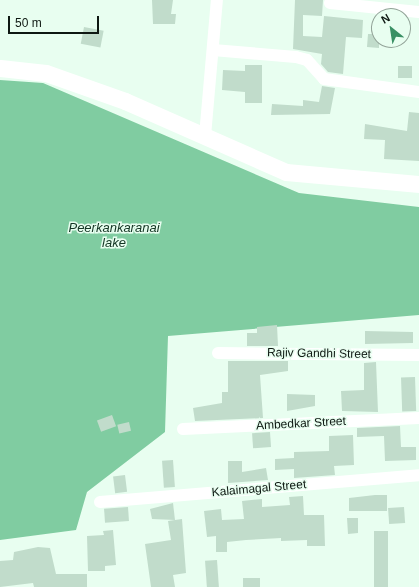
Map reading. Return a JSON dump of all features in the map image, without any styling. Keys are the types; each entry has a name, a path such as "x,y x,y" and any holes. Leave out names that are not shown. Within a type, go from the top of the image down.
{"street":[{"path":"205,136 217,0"},
{"path":"330,3 419,12"},
{"path":"213,50 296,57 307,60 324,79 419,92"},
{"path":"0,68 46,73 125,101 286,172 419,184"},
{"name":"Rajiv Gandhi Street","path":"218,353 419,355"},
{"name":"Ambedkar Street","path":"183,429 419,418"},
{"name":"Kalaimagal Street","path":"100,502 419,475"}],"water":[{"name":"Peerkankaranai lake","path":"0,80 43,83 299,193 419,207 419,315 168,336 165,432 87,492 76,530 0,540"}],"building":[{"path":"152,0 173,0 171,14 176,14 175,24 153,24"},
{"path":"295,0 323,0 322,16 303,15 303,36 322,37 324,16 363,20 362,38 346,37 343,74 328,72 321,64 322,54 293,49"},
{"path":"84,27 104,31 100,48 81,44"},
{"path":"368,34 371,34 371,47 367,47"},
{"path":"245,65 262,65 262,103 245,103 245,92 222,90 223,70 245,71"},
{"path":"398,66 412,66 412,78 398,78"},
{"path":"322,86 335,88 330,114 271,115 272,104 303,106 303,100 319,102"},
{"path":"409,112 419,113 419,161 384,159 385,140 364,139 365,124 407,131"},
{"path":"277,325 278,346 247,346 247,333 257,333 257,327"},
{"path":"365,331 413,332 413,343 365,344"},
{"path":"228,361 288,361 288,371 260,375 263,418 195,421 193,408 222,403 222,392 228,392"},
{"path":"376,362 378,412 342,411 341,391 364,390 364,363"},
{"path":"401,377 415,377 416,411 402,411"},
{"path":"287,394 315,395 315,406 287,411"},
{"path":"112,415 116,426 101,432 97,420"},
{"path":"129,422 131,431 119,433 117,425"},
{"path":"400,426 401,447 416,447 416,460 385,461 384,436 357,437 357,428"},
{"path":"270,432 271,447 253,448 252,433"},
{"path":"353,435 354,465 334,466 335,475 294,478 294,469 275,470 275,459 294,458 294,452 329,451 329,436"},
{"path":"173,460 175,487 164,488 162,461"},
{"path":"228,461 242,461 242,472 266,468 268,480 228,483"},
{"path":"125,475 127,492 115,493 113,476"},
{"path":"387,495 387,511 349,511 349,498"},
{"path":"303,496 304,515 324,515 325,546 307,546 307,540 281,541 281,538 227,542 227,552 216,552 216,536 207,537 204,511 221,509 222,520 244,519 242,501 262,499 262,507 290,505 289,497"},
{"path":"173,503 175,520 152,519 150,509"},
{"path":"128,507 129,521 105,523 104,509"},
{"path":"404,507 405,523 389,524 388,508"},
{"path":"347,518 358,518 358,533 348,534"},
{"path":"182,519 186,573 173,575 175,587 151,587 145,544 171,540 168,521"},
{"path":"113,530 116,565 105,566 105,571 88,571 87,536 104,535 103,531"},
{"path":"374,531 388,531 388,587 374,587"},
{"path":"38,547 50,548 56,574 87,574 87,587 34,587 33,583 0,587 0,561 13,560 14,552"},
{"path":"217,560 219,587 207,587 205,561"},
{"path":"243,578 260,578 260,587 243,587"}]}
